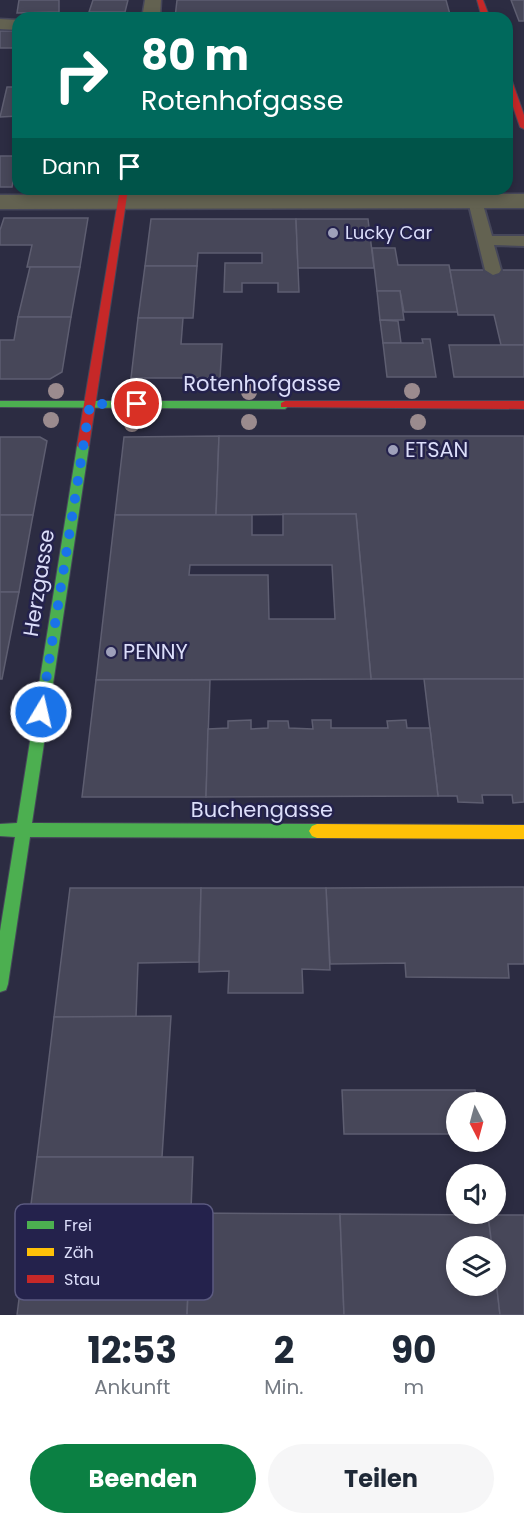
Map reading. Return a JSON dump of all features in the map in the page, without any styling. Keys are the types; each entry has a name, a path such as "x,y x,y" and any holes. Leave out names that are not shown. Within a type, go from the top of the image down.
{"street":[{"path":"513,95 524,127"},
{"path":"0,202 123,196 524,201"},
{"name":"Herzgasse","path":"0,984 22,830 123,196"},
{"name":"Rotenhofgasse","path":"0,404 524,405"},
{"name":"Buchengasse","path":"0,830 524,832"}],"lane":[{"path":"475,201 493,270"},
{"path":"485,240 524,241"}],"building":[{"path":"19,0 59,0 59,12 17,12"},
{"path":"93,0 128,0 125,12 89,12"},
{"path":"177,0 446,0 449,12 176,12"},
{"path":"511,0 524,0 524,21 519,21"},
{"path":"0,31 12,31 12,48 0,48"},
{"path":"7,87 12,87 12,116 0,117"},
{"path":"0,156 12,156 12,187 0,187"},
{"path":"4,218 88,218 80,267 27,267 32,245 0,245 0,230"},
{"path":"151,219 296,219 299,292 278,292 278,283 242,283 242,292 224,292 225,263 262,263 262,253 198,253 197,266 145,266"},
{"name":"Lucky Car","path":"296,219 368,219 374,268 298,268"},
{"path":"372,248 395,248 398,265 449,265 458,312 404,312 400,291 377,291"},
{"path":"145,266 197,266 193,318 138,318"},
{"path":"30,267 80,267 71,317 18,317"},
{"path":"450,270 524,270 524,345 501,345 494,315 458,315"},
{"path":"377,291 400,291 404,320 380,320"},
{"path":"18,317 71,317 62,372 50,379 0,379 0,340 14,340"},
{"path":"138,318 183,318 181,344 222,344 220,378 131,378"},
{"path":"380,320 398,321 401,343 383,343"},
{"path":"422,339 430,339 436,377 387,377 383,343 423,343"},
{"path":"449,345 524,345 524,377 454,377"},
{"path":"219,436 216,515 115,515 124,437"},
{"path":"219,436 524,436 524,679 371,679 356,514 216,515"},
{"path":"0,437 40,437 47,441 33,515 0,515"},
{"path":"283,514 356,514 371,679 96,680 115,515 252,515 252,535 283,535","holes":["190,565 332,565 335,619 269,619 268,575 189,575"]},
{"path":"0,515 33,515 19,592 0,592"},
{"path":"0,592 19,592 2,679 0,679"},
{"path":"424,679 524,679 524,802 513,803 512,795 482,795 483,803 458,802 457,796 438,796"},
{"path":"96,680 210,680 206,797 82,797"},
{"path":"251,720 251,729 268,728 268,721 288,721 289,728 313,729 312,720 331,720 331,728 388,728 387,721 406,720 407,728 430,728 438,796 206,797 208,729 228,728 228,721"},
{"path":"524,887 524,964 508,964 509,978 406,977 405,963 330,964 326,888"},
{"path":"70,888 201,888 199,962 138,963 136,1017 54,1017"},
{"path":"201,888 326,888 330,970 302,969 303,993 228,993 229,971 199,972"},
{"path":"171,1016 162,1157 37,1157 54,1017"},
{"path":"342,1090 475,1090 475,1092 446,1092 446,1134 344,1134"},
{"path":"37,1157 193,1157 191,1204 31,1204"},
{"path":"213,1213 340,1214 344,1315 187,1315 188,1300 213,1300"},
{"path":"340,1214 446,1215 446,1224 489,1224 491,1236 446,1236 446,1296 498,1296 500,1315 344,1315"},
{"path":"506,1215 524,1215 524,1315 500,1315 498,1296 506,1296 506,1236 491,1236 489,1224 506,1224"},
{"path":"19,1300 188,1300 187,1315 17,1315"}],"traffic: fast":[{"path":"0,404 285,405"},
{"path":"0,984 83,446"},
{"path":"2,830 317,831"}],"traffic: slow":[{"path":"317,831 524,832"}],"traffic: jam":[{"path":"480,0 484,12"},
{"path":"513,95 524,127"},
{"path":"83,446 123,195"},
{"path":"285,405 524,405"}],"place":[{"name":"Lucky Car","path":"333,233"},
{"name":"ETSAN","path":"393,450"},
{"name":"PENNY","path":"111,652"}],"route":[{"path":"41,712 90,404 137,404"}]}
